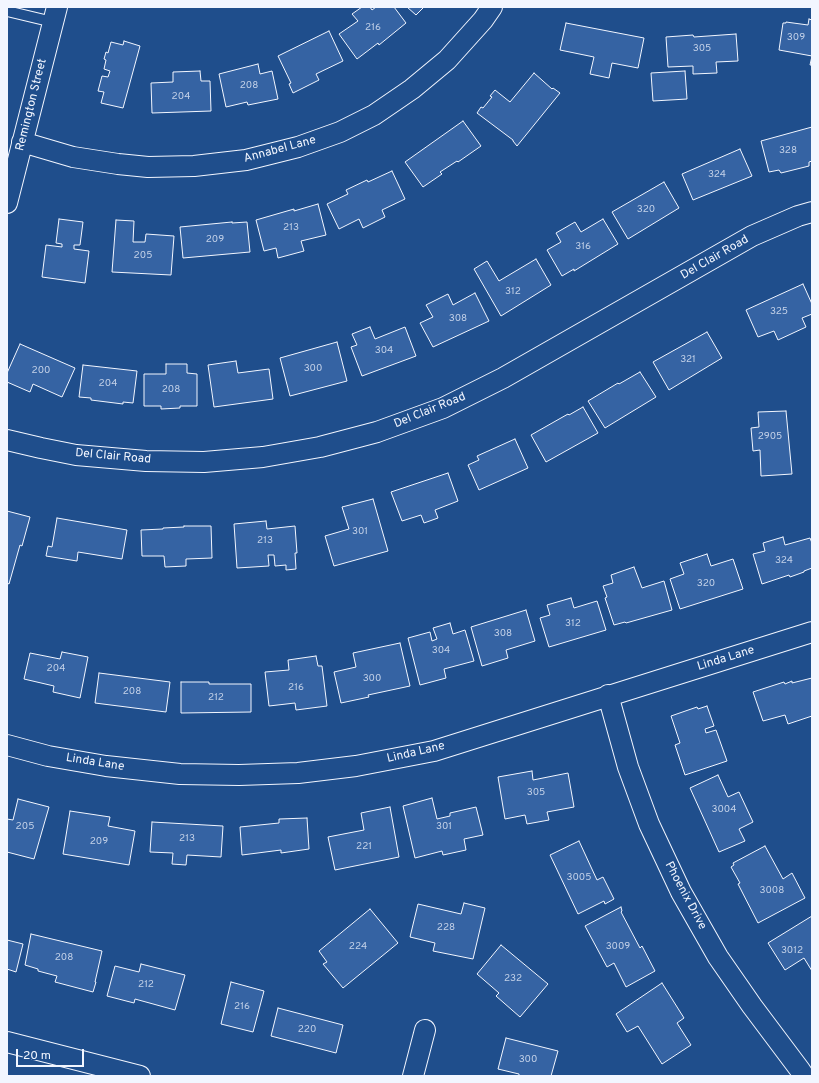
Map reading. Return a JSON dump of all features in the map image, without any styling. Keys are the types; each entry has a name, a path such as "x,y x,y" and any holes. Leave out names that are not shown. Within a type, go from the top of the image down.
{"street":[{"name":"Annabel Lane","path":"16,152 73,157 148,167 194,166 246,160 298,147 340,132 374,115 412,89 447,60 483,20 492,7"},
{"name":"Remington Street","path":"7,203 16,152 55,15"},
{"name":"Del Clair Road","path":"7,440 76,455 146,461 204,462 262,457 320,447 377,432 443,408 503,378 752,236 798,216 812,212"},
{"name":"Linda Lane","path":"7,745 48,756 106,766 180,774 239,775 298,773 356,766 434,751 812,632"},
{"name":"Phoenix Drive","path":"608,695 628,767 646,817 681,892 718,957 804,1076"},
{"path":"413,1076 425,1030"},
{"path":"7,1042 140,1076"}],"lane":[{"path":"7,11 55,15"}],"building":[{"path":"362,7 370,7 372,10 376,7 394,7 406,23 379,45 378,43 357,59 339,34 358,21 352,14"},
{"path":"407,7 424,7 416,15"},
{"path":"809,19 812,20 812,56 779,50 783,23 786,22 808,25"},
{"path":"566,23 644,38 638,68 612,63 609,78 590,74 594,57 560,50"},
{"path":"329,31 343,61 316,74 319,80 293,93 289,84 291,83 278,56"},
{"path":"736,34 738,61 716,62 717,73 693,74 693,66 668,67 666,37"},
{"path":"124,41 140,46 123,108 101,103 104,92 98,91 102,76 108,77 110,71 104,69 106,60 104,59 106,52 108,53 111,42 123,45"},
{"path":"258,64 260,74 272,71 278,99 248,105 247,102 226,107 219,74"},
{"path":"200,71 201,81 210,81 211,111 152,113 151,83 173,82 173,72"},
{"path":"685,71 687,99 653,101 651,73"},
{"path":"534,73 552,89 553,88 560,93 517,146 513,140 477,113 492,97 490,96 495,90 510,102"},
{"path":"463,121 481,146 440,172 442,174 423,187 405,162"},
{"path":"812,127 812,161 809,162 809,166 781,173 779,170 769,172 761,141"},
{"path":"740,149 752,176 693,200 682,174"},
{"path":"392,171 405,199 382,210 385,217 363,228 359,219 339,229 327,204 348,194 346,190 367,180 368,182"},
{"path":"664,182 679,208 628,239 612,212"},
{"path":"318,204 326,235 301,241 304,251 278,258 276,248 264,251 256,220"},
{"path":"59,219 83,222 80,245 74,245 74,249 89,251 85,283 42,277 46,245 62,247 62,244 56,243"},
{"path":"603,219 618,244 574,271 574,269 562,276 547,250 561,242 556,233 575,222 581,232"},
{"path":"116,220 134,221 133,242 145,242 146,234 174,236 171,275 112,272"},
{"path":"247,222 250,252 183,258 180,227"},
{"path":"536,259 551,285 501,316 474,269 487,261 499,281"},
{"path":"803,284 812,304 812,314 802,318 806,327 778,340 774,331 758,337 746,310"},
{"path":"475,293 489,321 433,347 420,323 433,317 426,305 448,294 453,305"},
{"path":"370,327 375,339 405,327 416,356 362,376 351,347 357,345 352,334"},
{"path":"707,332 722,358 669,390 653,362"},
{"path":"337,342 347,381 290,396 280,358"},
{"path":"20,344 75,368 62,397 33,384 30,392 7,382 7,373"},
{"path":"236,361 238,373 269,369 273,399 214,407 208,365"},
{"path":"166,364 187,364 187,373 197,374 197,406 180,406 180,408 161,409 161,406 144,406 144,374 166,374"},
{"path":"83,365 137,371 133,403 123,402 123,404 79,397"},
{"path":"640,372 656,397 605,428 588,401"},
{"path":"583,407 598,433 546,462 531,435"},
{"path":"786,411 792,474 761,476 760,450 753,451 751,428 759,427 758,412"},
{"path":"515,439 528,468 479,490 468,465 479,460 477,456"},
{"path":"448,473 458,501 435,510 438,518 424,523 421,515 402,521 391,492"},
{"path":"373,499 388,551 334,566 325,536 349,529 342,507"},
{"path":"7,511 30,517 9,584 7,583"},
{"path":"57,518 127,530 122,559 78,552 77,561 46,556 48,546 52,547"},
{"path":"266,521 267,529 295,526 297,553 295,553 296,569 286,570 286,565 275,566 274,555 268,555 269,566 237,568 234,524"},
{"path":"184,526 211,526 212,558 186,559 186,566 165,567 164,556 142,556 141,530"},
{"path":"783,537 785,545 810,538 812,543 812,568 790,577 789,575 762,584 753,554 765,551 763,543"},
{"path":"707,554 711,566 733,559 743,589 680,609 670,579 684,574 680,563"},
{"path":"634,567 642,588 664,581 672,610 614,625 605,598 607,597 603,586 613,583 611,575"},
{"path":"571,598 574,608 597,601 606,630 549,647 540,618 550,615 547,605"},
{"path":"526,610 535,641 506,650 508,658 482,666 471,627"},
{"path":"450,623 453,634 465,630 474,661 444,669 446,678 420,685 408,638 430,632 432,641 437,639 433,628"},
{"path":"400,643 410,686 368,695 369,697 341,703 334,672 356,667 353,653"},
{"path":"62,652 88,657 80,698 53,692 54,686 24,679 30,653 60,659"},
{"path":"316,656 318,666 322,666 327,706 296,710 295,703 269,706 265,672 289,670 288,660"},
{"path":"99,673 170,682 166,712 95,703"},
{"path":"812,678 812,716 788,724 785,715 763,721 753,692 784,682 785,684 792,681 792,683"},
{"path":"181,682 251,684 251,712 181,713"},
{"path":"707,706 714,726 705,729 706,733 716,730 727,761 685,775 675,745 680,743 671,716 697,707 698,709"},
{"path":"532,771 533,780 568,773 574,807 547,812 549,820 527,824 525,815 505,819 498,777"},
{"path":"718,775 728,797 739,792 753,822 739,829 745,841 719,852 690,788"},
{"path":"432,798 437,819 450,816 450,813 476,807 483,835 464,839 466,850 443,855 442,851 415,858 403,806"},
{"path":"18,799 49,807 34,859 7,852 7,819 13,820"},
{"path":"390,807 399,857 335,870 328,837 364,830 361,813"},
{"path":"70,811 110,817 108,826 135,831 129,865 63,854"},
{"path":"307,818 309,849 281,853 281,850 242,855 240,827 279,823 279,819"},
{"path":"152,822 223,826 221,857 187,855 186,865 172,864 173,853 150,852"},
{"path":"579,841 597,880 603,877 614,899 605,904 604,901 578,914 550,855"},
{"path":"765,846 783,879 792,873 805,898 758,923 731,867 734,865 733,863"},
{"path":"464,903 485,908 473,959 433,951 435,943 410,937 418,904 461,914"},
{"path":"621,907 621,912 640,948 642,946 655,971 626,987 614,963 607,967 585,926"},
{"path":"370,909 398,943 343,988 323,964 327,962 319,951"},
{"path":"812,916 812,971 804,958 785,970 768,943"},
{"path":"31,934 102,951 93,992 55,982 57,976 38,971 38,969 25,965"},
{"path":"7,940 23,944 16,972 7,969"},
{"path":"501,945 548,984 520,1017 496,996 499,993 477,974"},
{"path":"141,964 185,975 175,1010 135,999 134,1003 107,996 115,966 139,972"},
{"path":"231,982 264,991 253,1032 221,1024"},
{"path":"662,983 684,1018 677,1023 691,1045 662,1064 638,1026 627,1032 616,1014"},
{"path":"278,1008 343,1025 336,1053 271,1036"},
{"path":"506,1038 558,1051 551,1076 519,1076 519,1074 498,1069"}]}
